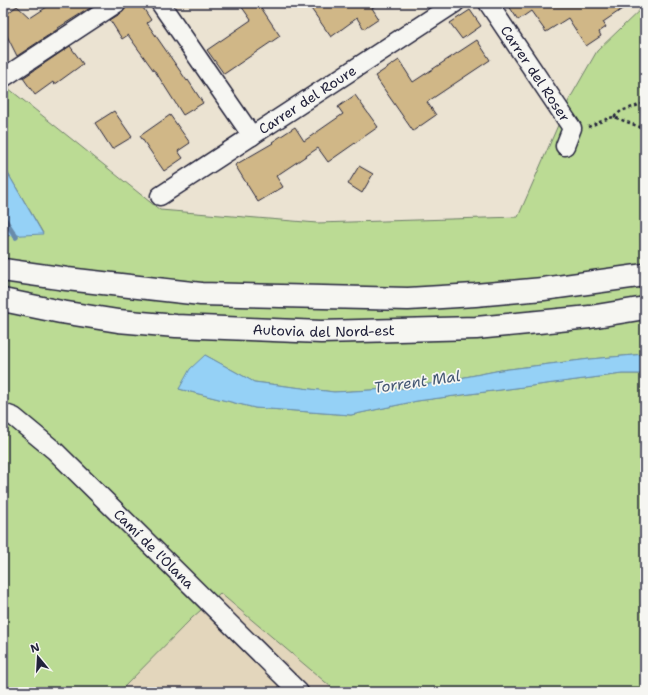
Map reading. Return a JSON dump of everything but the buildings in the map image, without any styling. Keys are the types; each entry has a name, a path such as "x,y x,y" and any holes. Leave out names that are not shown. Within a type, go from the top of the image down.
{"highway":[{"path":"3,270 67,279 201,294 408,299 543,289 645,275"},
{"name":"Autovia del Nord-est","path":"3,300 61,312 118,321 176,326 321,332 476,328 590,317 645,308"}],"street":[{"path":"3,78 117,3"},
{"path":"160,3 252,136"},
{"name":"Carrer del Roure","path":"160,196 455,3"},
{"name":"Carrer del Roser","path":"488,3 572,128 565,146"},
{"name":"Camí de l'Olana","path":"3,413 14,417 55,451 299,692"}],"path":[{"path":"572,128 589,127 614,117 621,111 645,103"},
{"path":"614,117 645,129"}],"shaded area":[{"path":"220,593 337,692 119,692 192,618"}],"green space":[{"path":"645,5 645,354 501,370 409,388 334,392 254,382 205,355 179,389 255,408 351,415 417,401 622,374 645,374 645,692 337,692 220,593 192,618 119,692 3,692 3,236 43,233 3,165 3,84 160,210 317,223 518,217 569,100 597,51"}],"water":[{"path":"3,165 43,234 3,236"},
{"path":"645,354 645,374 622,374 417,401 351,415 255,408 179,389 190,369 205,355 254,382 334,392 409,388 501,370"}],"waterway":[{"name":"Torrent Mal","path":"3,217 16,237"}]}
